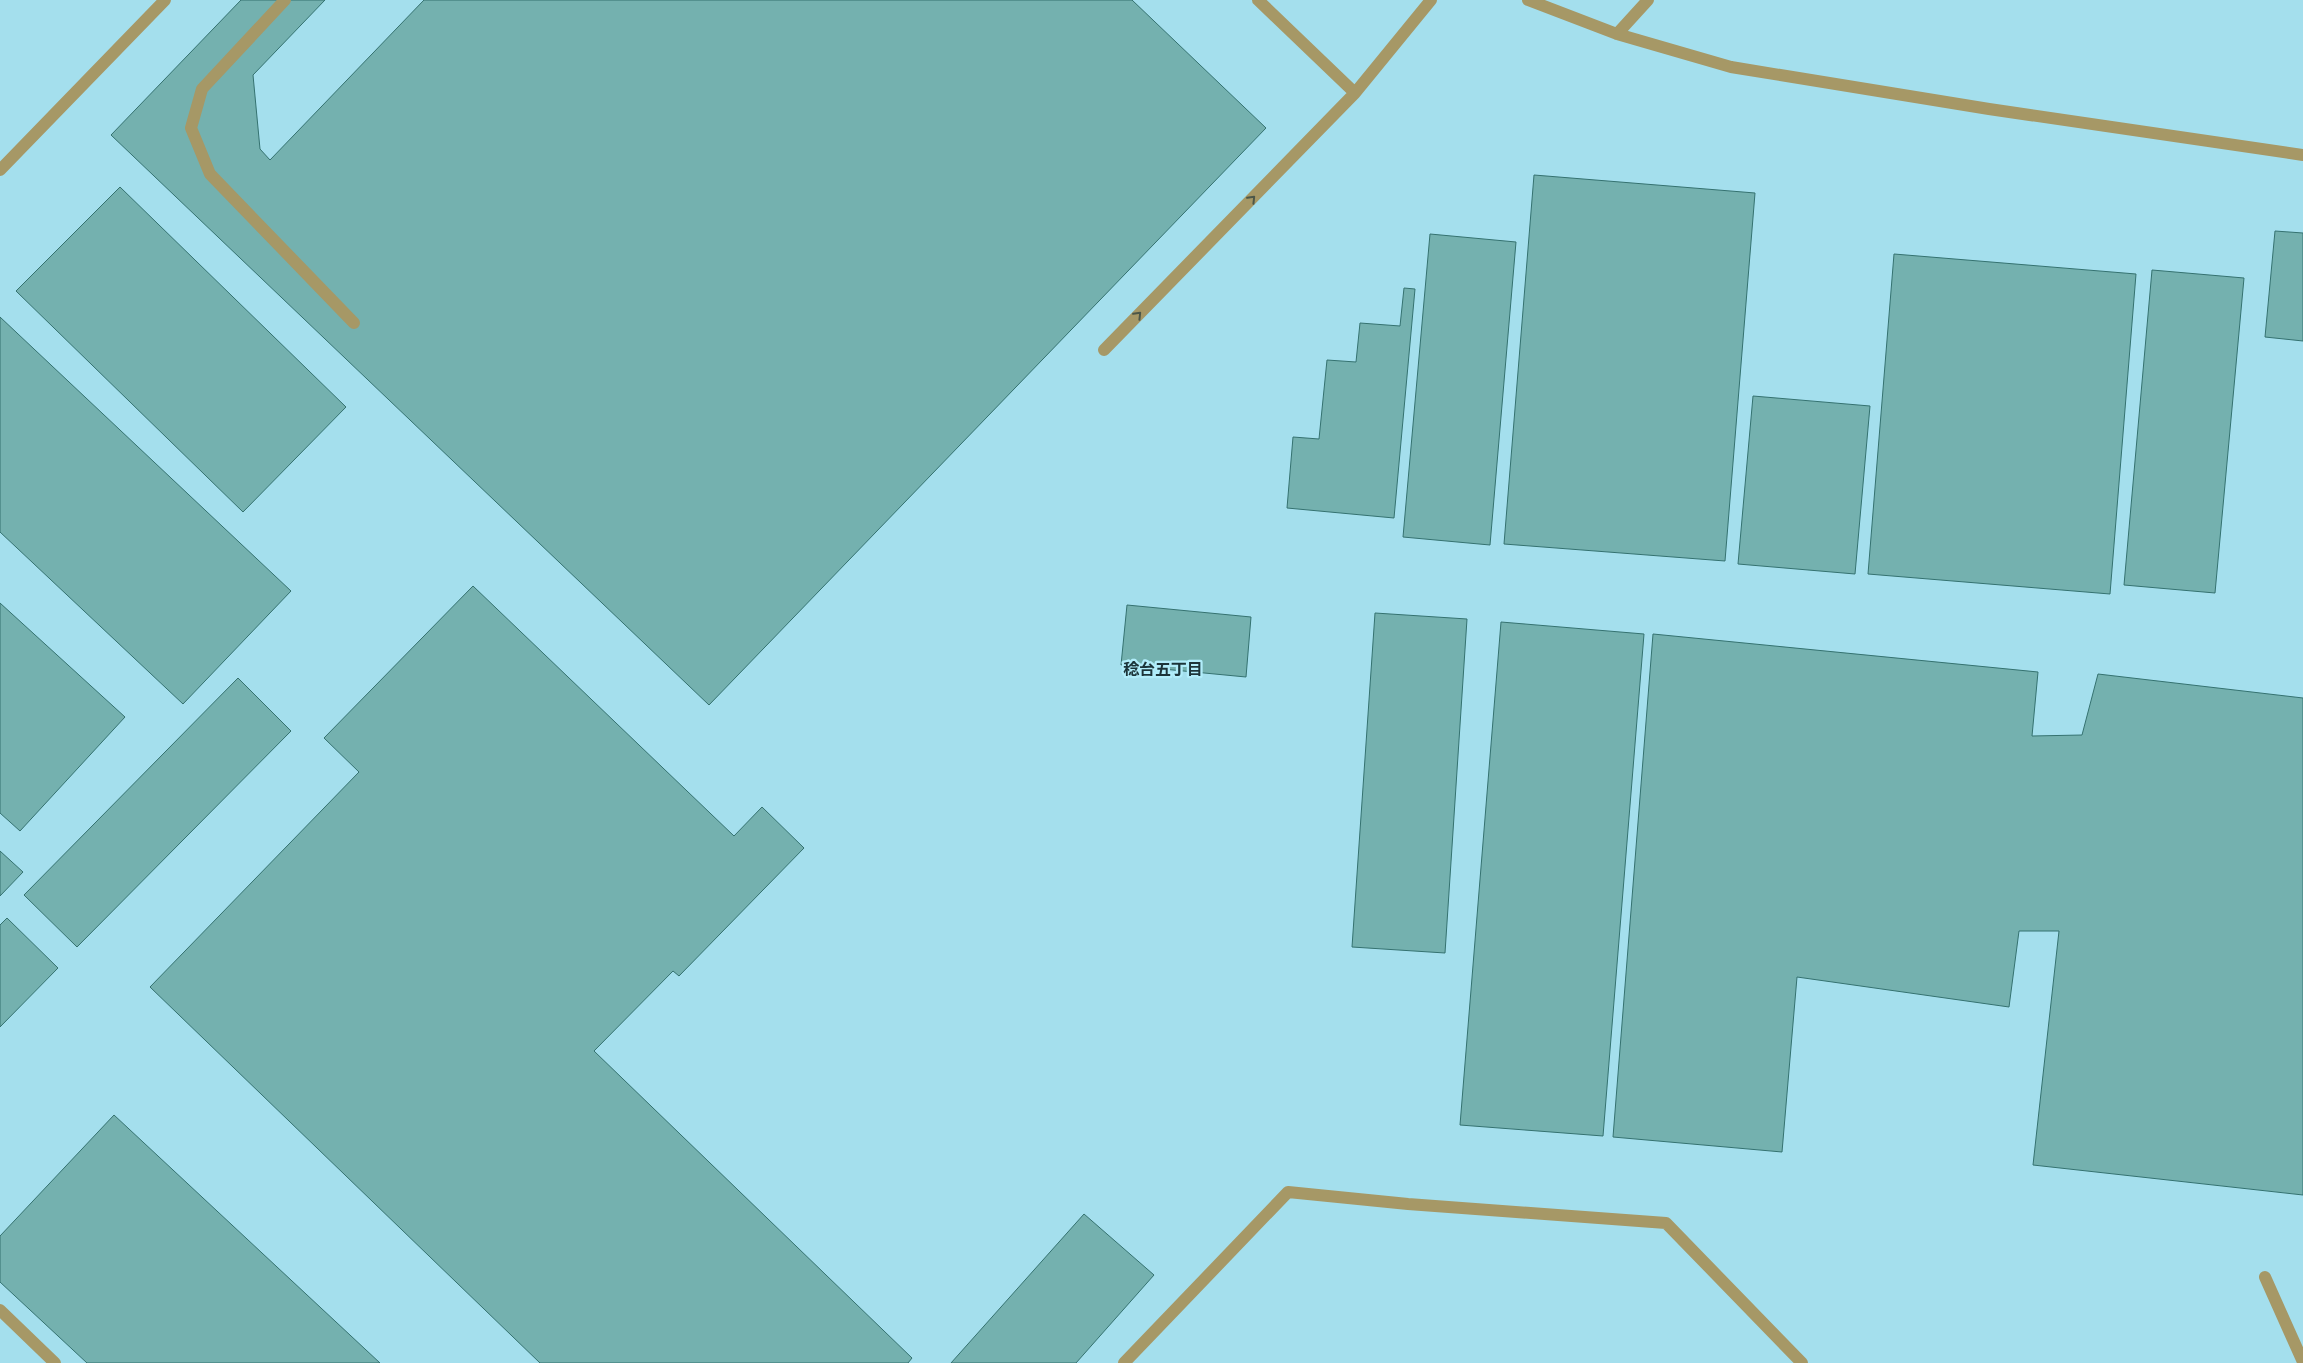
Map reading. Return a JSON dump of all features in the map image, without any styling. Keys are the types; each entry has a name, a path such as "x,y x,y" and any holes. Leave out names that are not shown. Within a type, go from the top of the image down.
{"street":[{"path":"0,170 165,0"},
{"path":"285,0 202,89 191,128 210,174 354,323"},
{"path":"1258,0 1355,93"},
{"path":"1104,350 1355,93 1432,0"},
{"path":"1528,0 1617,34 1731,67 1989,109 2303,155"},
{"path":"1617,34 1648,0"},
{"path":"1124,1363 1288,1192 1408,1204 1666,1223 1802,1363"},
{"path":"2265,1277 2303,1362"},
{"path":"0,1310 55,1363"}],"building":[{"path":"241,0 325,0 253,75 260,149 270,160 424,0 1132,0 1266,128 709,705 111,135"},
{"path":"1534,175 1755,193 1725,561 1504,544"},
{"path":"120,187 346,407 243,512 16,291"},
{"path":"2275,231 2303,233 2303,341 2265,337"},
{"path":"1430,234 1516,242 1490,545 1403,537"},
{"path":"1894,254 2136,274 2110,594 1868,574"},
{"path":"2152,270 2244,278 2215,593 2124,585"},
{"path":"1404,288 1415,289 1394,518 1287,508 1293,437 1319,439 1327,360 1356,362 1360,323 1400,326"},
{"path":"0,317 291,591 183,704 0,532"},
{"path":"1753,396 1870,406 1855,574 1738,564"},
{"path":"473,586 734,836 762,807 804,848 679,976 673,971 594,1051 912,1358 908,1363 540,1363 150,987 359,772 324,738"},
{"path":"0,603 125,717 20,831 0,813"},
{"path":"1127,605 1251,617 1246,677 1121,665"},
{"path":"1375,613 1467,619 1445,953 1352,947"},
{"path":"1501,622 1644,634 1603,1136 1460,1125"},
{"path":"1653,634 2038,672 2032,736 2082,735 2098,674 2303,698 2303,1195 2033,1165 2059,931 2019,931 2009,1007 1797,977 1782,1152 1613,1137"},
{"path":"238,678 291,731 77,947 24,895"},
{"path":"0,851 23,872 0,896"},
{"path":"7,918 58,968 0,1027 0,925"},
{"path":"114,1115 380,1363 87,1363 0,1282 0,1236"},
{"path":"1084,1214 1154,1275 1076,1363 951,1363"}],"district":[{"name":"稔台五丁目","path":"1163,669"}]}
